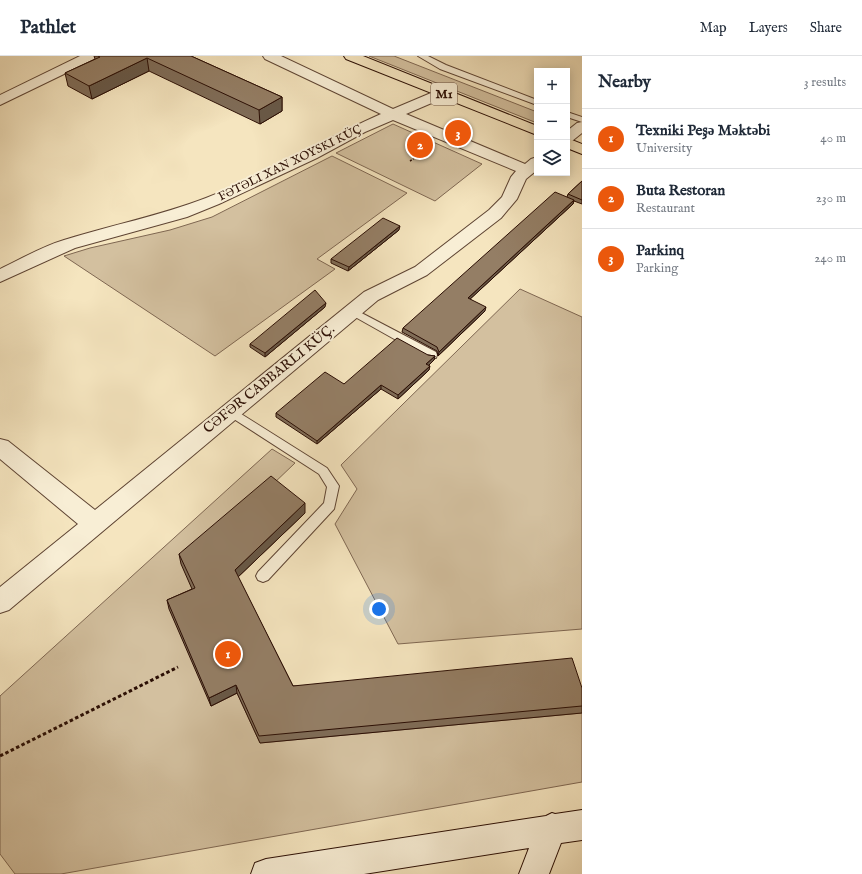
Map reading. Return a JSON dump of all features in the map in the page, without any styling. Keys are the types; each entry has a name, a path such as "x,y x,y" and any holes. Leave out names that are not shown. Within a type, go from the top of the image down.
{"highway":[{"name":"M1","path":"352,56 534,130"},
{"path":"570,144 582,149"}],"street":[{"path":"0,101 90,56"},
{"path":"0,602 352,311 377,292 426,268 495,214 509,199 516,183 532,166 392,114 270,56"},
{"name":"FƏTƏLI XAN XOYSKI KÜÇ","path":"0,276 46,253 69,244 181,212 213,201 277,172 392,114 444,93"},
{"path":"570,136 582,126"},
{"path":"0,447 94,523"},
{"path":"266,874 552,828 582,825"},
{"path":"534,874 552,828"}],"lane":[{"path":"422,56 442,67 534,102"},
{"path":"570,115 582,120"},
{"path":"352,311 432,355"},
{"path":"230,411 323,471 333,486 330,505 263,576"}],"path":[{"path":"0,756 178,667"}],"shaded area":[{"path":"369,56 394,56 534,111 534,122"},
{"path":"393,124 482,164 435,201 336,153"},
{"path":"332,156 407,193 317,259 335,269 215,356 64,256 90,248 170,230 212,217"},
{"path":"520,289 582,317 582,629 398,644 335,524 357,489 341,465"},
{"path":"272,449 295,463 271,486 196,597 211,706 237,693 260,743 582,713 582,782 61,874 15,874 0,854 0,696"}],"building":[{"path":"98,56 191,56 282,97 259,110 147,58 89,86 65,73 100,57"},
{"path":"582,181 582,200 568,194"},
{"path":"555,192 574,200 468,298 486,307 439,352 437,347 403,328"},
{"path":"383,218 400,226 349,267 331,259"},
{"path":"315,290 326,303 265,353 250,344"},
{"path":"397,338 428,355 435,356 426,364 430,366 398,395 381,385 317,441 276,413 325,372 344,384"},
{"path":"271,476 305,503 235,570 293,686 572,658 582,688 582,706 259,736 236,685 209,698 167,600 195,588 179,554"}],"place":[{"name":"Parkinq","path":"458,133"},
{"name":"Buta Restoran","path":"420,145"},
{"name":"Texniki Peşə Məktəbi","path":"228,654"}]}
